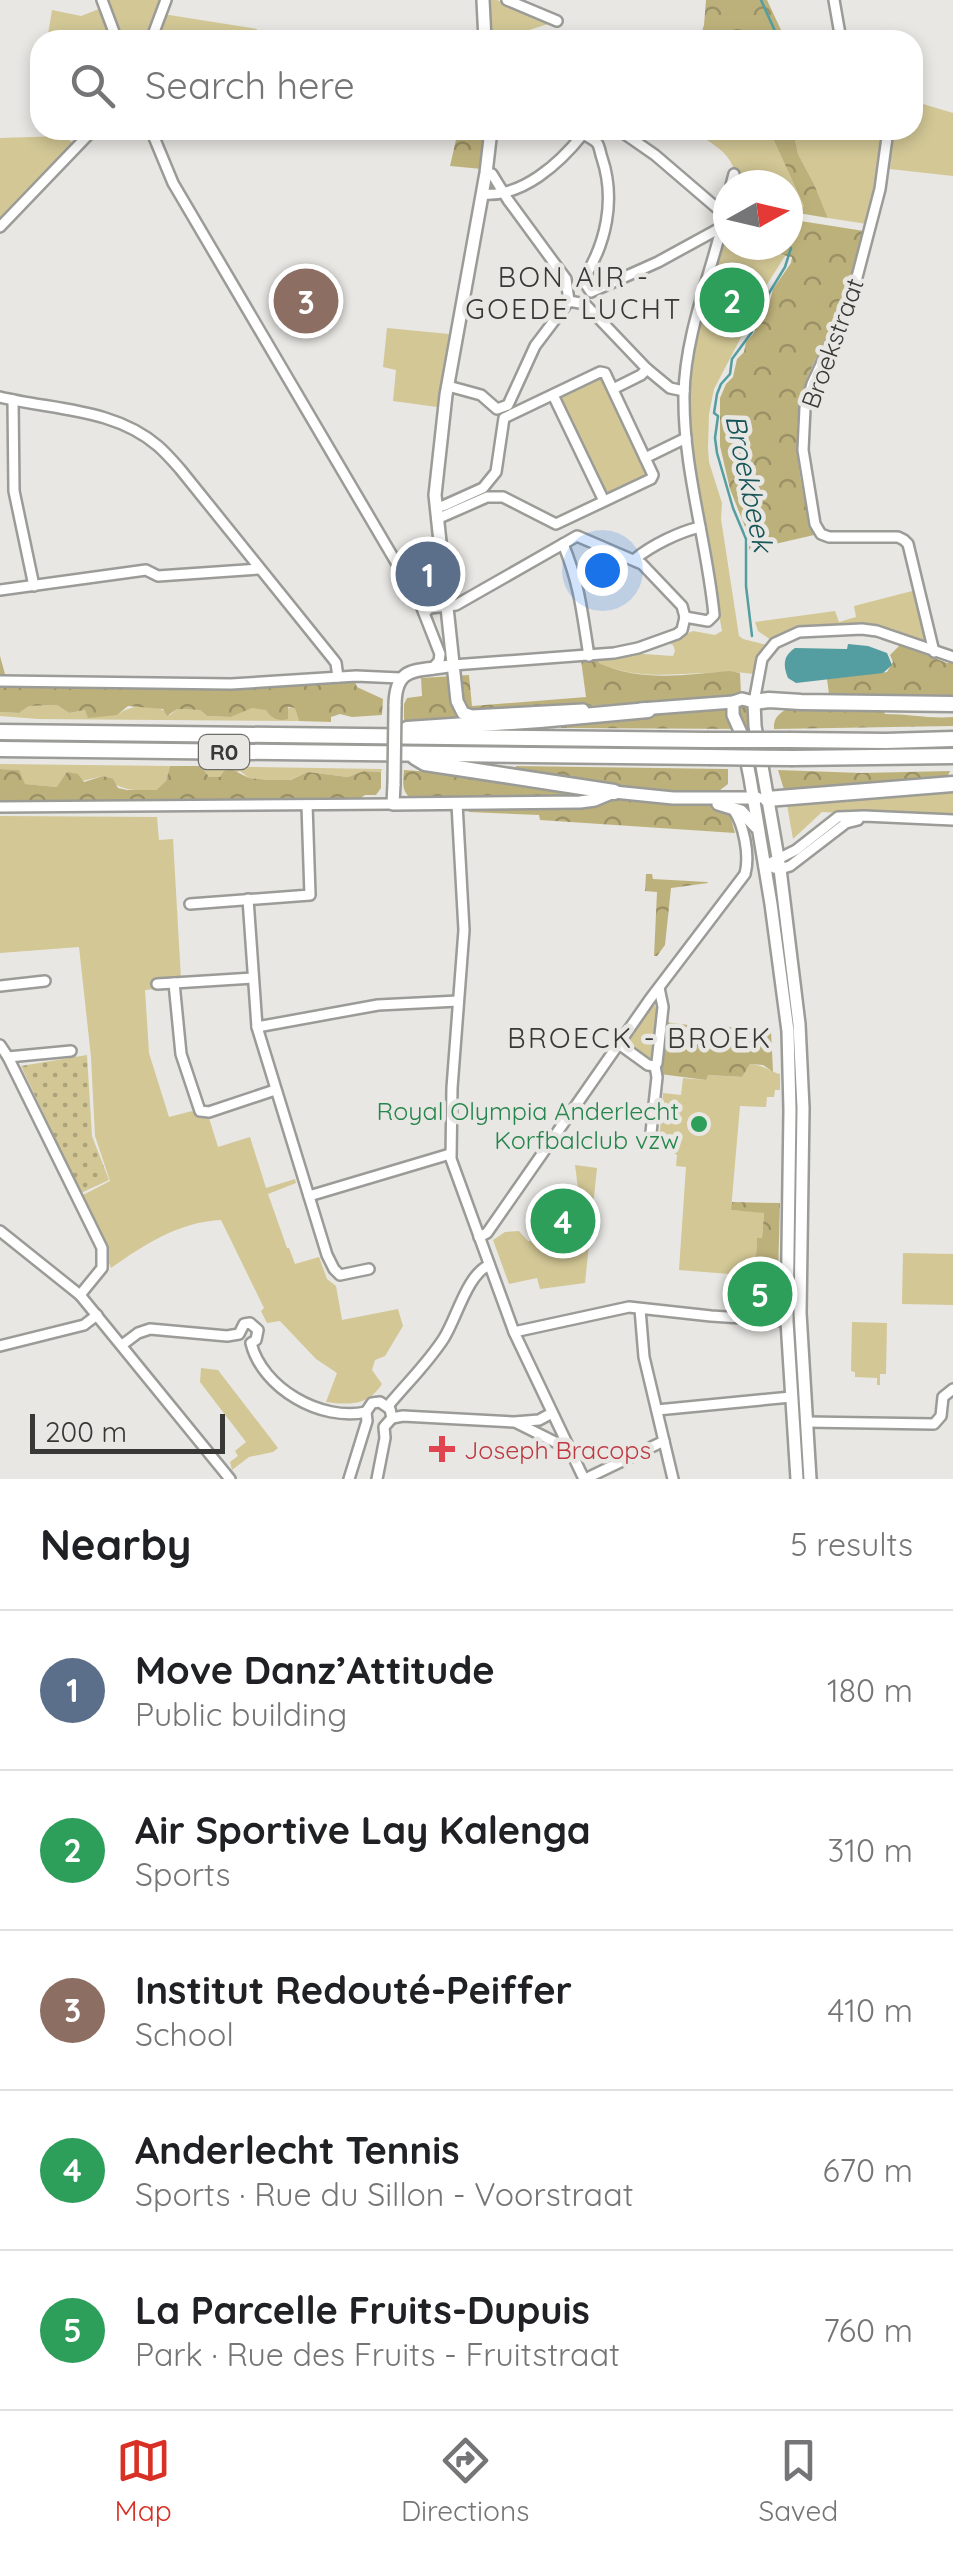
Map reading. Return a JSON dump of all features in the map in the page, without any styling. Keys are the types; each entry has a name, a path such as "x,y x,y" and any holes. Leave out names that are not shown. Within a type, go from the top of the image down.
{"highway":[{"path":"754,702 953,704"},
{"path":"347,736 648,710"},
{"name":"R0","path":"0,732 886,742 953,739"},
{"name":"R0","path":"0,750 793,758 953,756"},
{"path":"410,754 425,763 614,792"},
{"path":"933,757 953,764"},
{"path":"760,798 953,784"}],"main road":[{"path":"483,0 484,30"},
{"path":"489,140 438,457 436,512 458,706 468,715 626,707 648,710 742,699 754,702 758,829 786,1016 790,1110 787,1321 793,1328 810,1479"},
{"path":"453,665 411,672 400,678 395,693 394,804 580,802 614,792 700,799 760,798"},
{"path":"733,702 733,714 779,863 799,1024 803,1107 797,1478"},
{"path":"700,799 732,807 758,829"}],"street":[{"path":"102,0 113,30"},
{"path":"155,30 166,0"},
{"path":"507,0 535,5 557,21"},
{"path":"834,0 839,30"},
{"path":"0,227 83,140"},
{"path":"155,140 173,183 424,613 440,654 430,670"},
{"path":"482,194 504,193 541,175 578,140"},
{"path":"592,140 597,143 605,168 608,209 606,231 583,282 591,292 713,232"},
{"path":"633,140 713,204"},
{"name":"Broekstraat","path":"887,140 883,176 851,300 807,399 803,450 815,524 821,534 898,538 908,544 936,653"},
{"path":"448,386 472,391 497,409 508,405 535,346 568,302 566,280 492,174 486,173"},
{"path":"685,617 708,621 714,615 686,438 684,391 694,326 713,259"},
{"path":"568,302 587,306 647,369 670,388 684,391"},
{"path":"612,389 647,369"},
{"path":"600,372 605,373 653,478 556,524 508,498 487,496 436,512 483,488 497,467 504,418 600,372"},
{"path":"553,395 604,500"},
{"path":"0,396 83,412 128,427 158,446 333,659 338,678"},
{"path":"13,400 12,478 34,586"},
{"path":"645,458 686,438"},
{"path":"635,559 700,527"},
{"path":"424,613 430,608 456,605 580,536 635,559 682,606 685,617 681,632 638,648 589,656 453,665"},
{"path":"563,544 576,575 589,656"},
{"path":"0,590 146,570 158,576 259,569"},
{"path":"754,702 762,659 775,643 799,632 878,631 953,657"},
{"path":"0,681 231,684 400,678"},
{"path":"0,808 394,804"},
{"path":"457,804 464,930 450,1154 514,1332 584,1479 664,1441"},
{"path":"190,904 310,896 307,805"},
{"path":"479,1237 487,1234 618,1044 745,874 742,833 732,807"},
{"path":"764,866 779,863 838,817 953,820"},
{"path":"248,899 257,1028 327,1255 340,1275 369,1268"},
{"path":"157,984 253,978"},
{"path":"0,986 45,981"},
{"path":"174,983 180,1054 200,1111 209,1112 275,1090"},
{"path":"658,1145 650,1142 657,1077 654,1066 658,1060 663,1007 659,988"},
{"path":"257,1028 378,1005 458,1001"},
{"path":"618,1044 654,1066"},
{"path":"71,1051 3,1052 102,1248 102,1268 80,1295"},
{"path":"308,1196 450,1154"},
{"path":"789,1170 802,1176"},
{"path":"0,1231 80,1295 230,1479"},
{"path":"388,1406 430,1358 473,1279 489,1264"},
{"path":"514,1332 629,1307 787,1321"},
{"path":"640,1308 644,1357 673,1479"},
{"path":"0,1346 84,1325 97,1315"},
{"path":"239,1334 244,1324 255,1326 258,1335 252,1342"},
{"path":"122,1345 138,1333 150,1330 239,1334"},
{"path":"239,1334 243,1341 252,1342"},
{"path":"252,1342 255,1356 279,1386 298,1400 366,1416 375,1428 384,1428"},
{"path":"806,1422 934,1424 942,1416 943,1397 953,1389"},
{"path":"658,1410 798,1399"},
{"path":"349,1479 369,1406 376,1402 388,1406"},
{"path":"388,1406 392,1418"},
{"path":"377,1479 384,1428 392,1418 514,1422 539,1420 552,1413"},
{"path":"514,1422 561,1445 566,1442"},
{"path":"786,1479 797,1478"}],"shaded area":[{"path":"108,0 164,0 153,30 119,30"},
{"path":"490,0 551,23 529,30 490,30"},
{"path":"99,9 107,30 49,30 52,10 81,16"},
{"path":"163,14 257,29 257,30 157,30"},
{"path":"923,104 953,113 953,176 890,169 892,140 923,140"},
{"path":"0,138 69,140 74,144 0,221"},
{"path":"706,140 774,140 787,170 734,170 729,159"},
{"path":"795,140 881,140 880,169 867,224 828,218"},
{"path":"715,260 782,260 757,300 714,389 709,414 709,462 722,503 721,519 739,636 767,645 754,674 656,675 618,670 597,659 630,653 673,656 673,645 667,642 693,631 715,635 722,631 688,424 688,391 697,331"},
{"path":"387,328 449,334 437,407 393,401 396,370 383,367"},
{"path":"602,375 649,474 606,494 558,395"},
{"path":"916,590 933,658 882,640 864,624 791,630 771,640 758,631 755,622 835,611 839,622 856,617 854,606"},
{"path":"57,705 69,713 85,710 117,715 144,706 170,715 177,709 231,717 251,708 295,708 299,721 0,716 0,712 19,713 29,706"},
{"path":"0,764 170,766 166,781 156,790 140,790 122,787 103,776 57,787 24,784 18,770 0,769"},
{"path":"201,766 382,769 348,777 308,772 289,780 270,780 249,778 240,771 209,777"},
{"path":"953,792 953,814 822,812 793,839 787,805"},
{"path":"0,816 157,817 159,840 173,839 181,979 156,981 156,989 145,990 149,1053 169,1117 192,1111 209,1118 218,1147 250,1137 266,1188 295,1179 296,1183 268,1194 295,1264 319,1257 327,1279 336,1286 342,1320 398,1309 403,1326 385,1356 375,1360 372,1370 382,1384 371,1397 350,1403 326,1402 337,1373 316,1359 280,1321 267,1323 261,1311 264,1308 221,1220 177,1230 111,1268 83,1195 110,1181 95,1136 79,947 0,953"},
{"path":"652,1004 659,1009 654,1059 650,1061 625,1044"},
{"path":"87,1055 92,1136 109,1180 81,1193 21,1066"},
{"path":"750,1064 780,1074 780,1090 775,1090 774,1097 767,1097 766,1107 740,1106 731,1210 764,1212 762,1239 757,1239 755,1276 679,1270 686,1167 676,1166 677,1155 668,1144 659,1143 663,1093 681,1095 683,1078 742,1077"},
{"path":"575,1165 597,1168 585,1283 540,1289 537,1278 509,1284 493,1240 505,1232 519,1231 532,1241 536,1211 578,1188"},
{"path":"903,1253 953,1254 953,1305 902,1304"},
{"path":"764,1276 778,1277 778,1304 771,1313 741,1311 744,1283"},
{"path":"852,1322 887,1323 886,1374 880,1374 880,1385 877,1378 855,1377 851,1371"},
{"path":"201,1368 218,1370 278,1448 249,1457 232,1470 230,1462 238,1456 235,1451 246,1442 200,1382"}],"green space":[{"path":"706,0 767,0 781,30 702,30"},
{"path":"456,140 483,140 482,169 450,166"},
{"path":"774,140 795,140 828,218 803,214 803,170 787,170"},
{"path":"803,221 864,231 843,306 808,376 798,415 800,476 814,535 749,550 749,537 730,489 720,446 720,398 733,377 737,359 754,333 760,312 769,305 773,289 791,263 803,260"},
{"path":"900,645 953,663 953,696 829,694 827,679 887,672 893,662 890,655"},
{"path":"0,656 8,685 240,687 355,682 357,687 383,699 382,715 340,714 331,717 331,722 299,721 295,708 288,707 288,719 281,720 266,710 252,708 231,717 177,709 167,716 163,709 128,706 117,715 88,718 85,710 69,713 57,705 29,706 19,713 0,712"},
{"path":"597,659 614,669 646,675 740,673 741,694 752,711 752,729 561,728 561,724 637,715 635,703 474,713 464,720 404,720 407,698 422,696 421,678 469,675 472,706 586,697 581,660"},
{"path":"790,707 883,708 885,714 953,717 953,726 774,729 778,716"},
{"path":"170,766 201,766 209,777 220,777 231,769 249,778 270,780 290,780 308,772 348,777 364,771 381,772 381,788 376,795 359,799 0,801 0,769 19,770 25,784 57,787 67,772 78,774 84,782 103,776 113,779 118,788 156,790 166,781"},
{"path":"516,766 728,769 728,784 715,794 715,809 729,812 735,833 469,812 467,799 412,799 403,786 404,770 516,784"},
{"path":"778,770 950,771 946,780 785,793"},
{"path":"646,874 652,874 653,879 708,883 671,888 665,945 657,956 657,892 645,891"},
{"path":"665,1022 703,1027 702,1042 726,1044 727,1027 771,1031 773,1072 763,1065 750,1064 742,1077 708,1075 706,1080 660,1074"},
{"path":"732,1202 780,1203 778,1277 744,1283 741,1311 734,1311 737,1275 755,1275 757,1238 762,1238 764,1213 731,1210"}],"water":[{"path":"848,644 887,653 892,665 883,673 796,683 788,678 785,661 795,648 847,649"}],"waterway":[{"name":"Broekbeek","path":"761,0 774,30"},
{"name":"Broekbeek","path":"752,636 746,539 717,453 718,416 714,413 717,394 730,374 732,359 752,332 755,316 765,305 787,260"}],"place":[{"name":"Air Sportive Lay Kalenga","path":"732,300"},
{"name":"Institut Redouté-Peiffer","path":"306,301"},
{"name":"Move Danz’Attitude","path":"428,574"},
{"name":"Royal Olympia Anderlecht Korfbalclub vzw","path":"699,1124"},
{"name":"Anderlecht Tennis","path":"563,1221"},
{"name":"La Parcelle Fruits-Dupuis","path":"760,1294"},
{"name":"Joseph Bracops","path":"442,1449"}],"district":[{"name":"BON AIR - GOEDE LUCHT","path":"574,292"},
{"name":"BROECK - BROEK","path":"640,1037"}]}
